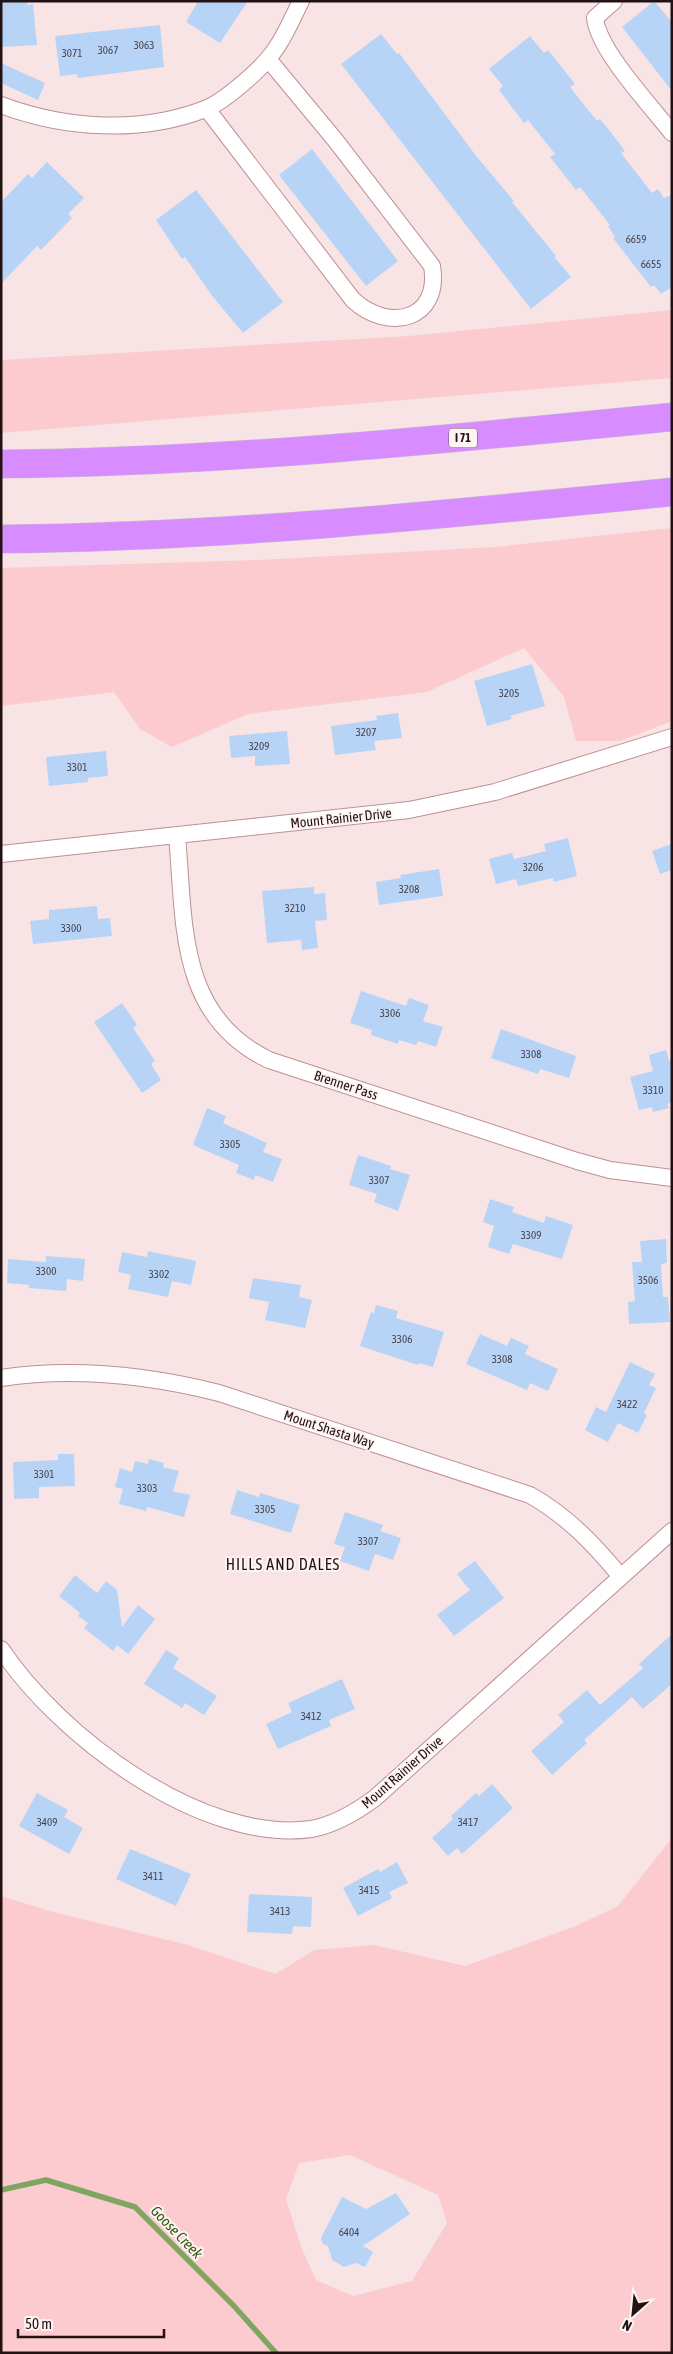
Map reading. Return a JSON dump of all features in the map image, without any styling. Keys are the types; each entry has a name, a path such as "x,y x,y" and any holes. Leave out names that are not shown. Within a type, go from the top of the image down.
{"highway":[{"name":"I 71","path":"1,464 91,463 278,454 672,417"},
{"path":"1,538 78,538 322,526 672,492"}],"street":[{"path":"3,111 21,112 80,124 115,126 154,122 207,109 254,74 268,59 281,41 302,1"},
{"path":"614,1 595,18 596,27 604,45 672,133"},
{"path":"207,109 353,300 365,310 389,319 405,318 423,307 431,294 434,278 432,266 336,141 268,59"},
{"name":"Mount Rainier Drive","path":"1,854 409,810 495,792 672,737"},
{"name":"Brenner Pass","path":"177,836 187,946 195,980 210,1010 230,1035 242,1045 269,1060 577,1161 610,1170 672,1178"},
{"name":"Mount Shasta Way","path":"1,1378 75,1373 123,1375 172,1382 225,1395 530,1495 555,1510 575,1526 621,1577"},
{"name":"Mount Rainier Drive","path":"1,1649 34,1690 69,1726 122,1768 167,1795 215,1817 256,1828 277,1831 303,1830 336,1821 352,1814 375,1798 672,1531"}],"shaded area":[{"path":"672,310 672,378 1,433 1,360 409,336"},
{"path":"672,528 672,721 620,741 576,741 564,697 524,648 427,692 248,714 172,747 140,729 114,692 1,706 1,568 259,560 495,547"},
{"path":"672,1838 672,2348 670,2353 1,2353 1,1896 50,1911 188,1945 276,1974 314,1950 374,1945 465,1966 576,1926 618,1906","holes":["350,2155 438,2195 447,2223 412,2281 353,2296 316,2280 302,2249 286,2199 299,2163"]}],"building":[{"path":"1,1 27,1 28,5 33,4 37,45 1,47"},
{"path":"198,1 248,1 220,43 186,22"},
{"path":"654,1 672,22 672,91 622,27"},
{"path":"160,25 164,67 78,78 77,74 60,76 55,36"},
{"path":"381,34 397,54 399,53 571,277 531,309 341,64"},
{"path":"530,36 544,53 548,50 575,84 570,87 597,121 600,119 610,131 625,151 621,153 652,193 658,189 664,198 672,195 672,287 661,294 654,285 651,287 613,238 615,237 608,226 610,225 580,187 576,190 550,157 555,154 528,120 524,123 499,90 503,86 489,69"},
{"path":"1,63 45,83 38,100 1,83"},
{"path":"312,149 398,261 366,286 279,175"},
{"path":"47,162 84,198 68,214 72,218 41,250 37,246 1,284 1,202 28,174 32,178"},
{"path":"196,190 283,302 243,333 213,297 185,257 182,259 156,220"},
{"path":"532,664 545,706 510,716 512,719 487,726 474,681"},
{"path":"398,713 402,738 374,741 376,750 335,755 331,726 377,720 376,716"},
{"path":"287,731 290,764 255,766 255,756 231,758 229,736"},
{"path":"106,751 108,776 88,778 88,782 49,786 46,757"},
{"path":"568,838 577,876 554,882 553,878 518,886 516,879 496,884 489,859 512,853 514,859 546,851 544,844"},
{"path":"672,844 672,870 660,874 652,851"},
{"path":"439,869 443,896 379,905 376,882 401,878 400,875"},
{"path":"314,887 314,894 325,893 327,920 315,921 318,948 302,950 301,940 267,943 262,891"},
{"path":"97,906 98,919 110,918 112,936 33,944 30,921 49,919 49,910"},
{"path":"361,991 406,1006 409,998 429,1005 423,1021 443,1027 436,1047 418,1041 416,1045 399,1040 398,1044 371,1035 372,1030 350,1023"},
{"path":"122,1003 137,1025 133,1028 155,1061 151,1064 161,1080 142,1093 94,1022"},
{"path":"501,1029 576,1056 569,1078 540,1069 538,1074 491,1058"},
{"path":"666,1050 669,1060 672,1060 672,1102 667,1104 669,1108 653,1112 652,1107 639,1110 630,1077 653,1071 649,1055"},
{"path":"207,1108 226,1116 223,1123 267,1143 263,1152 282,1159 273,1182 255,1175 254,1180 236,1173 239,1165 193,1145"},
{"path":"358,1155 391,1166 390,1169 410,1175 398,1211 374,1202 377,1194 349,1185"},
{"path":"490,1199 514,1207 512,1212 544,1223 546,1216 573,1225 562,1259 513,1244 509,1254 488,1247 494,1226 483,1222"},
{"path":"666,1239 667,1263 661,1264 663,1297 668,1297 670,1322 629,1324 628,1302 635,1301 632,1262 642,1262 640,1241"},
{"path":"148,1251 196,1261 191,1285 172,1281 168,1297 128,1289 131,1275 118,1272 122,1252 147,1257"},
{"path":"46,1256 85,1259 83,1281 67,1279 66,1291 29,1288 29,1285 7,1283 8,1259 46,1262"},
{"path":"253,1278 301,1285 299,1297 312,1300 305,1328 265,1320 269,1302 249,1298"},
{"path":"376,1305 398,1311 396,1318 444,1332 433,1367 419,1363 418,1365 360,1346 371,1312 374,1313"},
{"path":"480,1334 507,1346 511,1338 529,1346 525,1354 558,1369 548,1391 530,1383 527,1390 466,1364"},
{"path":"630,1362 655,1374 649,1385 656,1388 644,1413 647,1415 638,1433 618,1423 608,1442 585,1430 596,1407 606,1412"},
{"path":"58,1454 74,1454 75,1486 39,1487 39,1498 14,1499 13,1462 58,1460"},
{"path":"149,1459 164,1463 163,1467 179,1471 173,1491 190,1495 184,1517 147,1507 146,1511 119,1504 123,1489 115,1487 120,1468 132,1472 135,1461 148,1464"},
{"path":"237,1490 259,1497 260,1493 300,1505 291,1533 230,1514"},
{"path":"345,1512 383,1525 380,1531 401,1538 393,1560 375,1554 369,1571 340,1561 345,1547 334,1544"},
{"path":"475,1561 504,1598 454,1636 437,1615 470,1590 457,1574"},
{"path":"75,1575 97,1593 106,1581 117,1590 122,1627 138,1605 155,1619 128,1654 117,1645 113,1651 84,1628 88,1623 78,1616 80,1613 59,1596"},
{"path":"672,1634 672,1684 643,1709 632,1697 584,1740 587,1743 552,1775 531,1751 564,1722 558,1715 587,1690 600,1705 643,1668 639,1664"},
{"path":"166,1650 179,1658 173,1668 217,1696 204,1715 185,1703 182,1708 144,1684"},
{"path":"342,1679 355,1709 329,1720 331,1726 278,1749 266,1724 292,1712 288,1703"},
{"path":"492,1784 513,1808 462,1854 457,1848 448,1856 432,1838 453,1819 451,1816 476,1793 479,1796"},
{"path":"37,1793 68,1810 64,1817 83,1828 69,1854 19,1826"},
{"path":"130,1849 191,1874 176,1906 116,1879"},
{"path":"397,1862 408,1883 389,1892 392,1898 358,1916 343,1888 378,1869 380,1872"},
{"path":"249,1894 312,1897 311,1927 293,1926 292,1934 247,1932"},
{"path":"396,2193 410,2214 363,2246 373,2252 365,2267 356,2263 344,2267 332,2260 328,2246 323,2244 321,2238 342,2197 366,2209"}],"waterway":[{"name":"Goose Creek","path":"1,2190 46,2180 135,2207 234,2306 276,2353"}],"district":[{"name":"HILLS AND DALES","path":"283,1564"}]}
